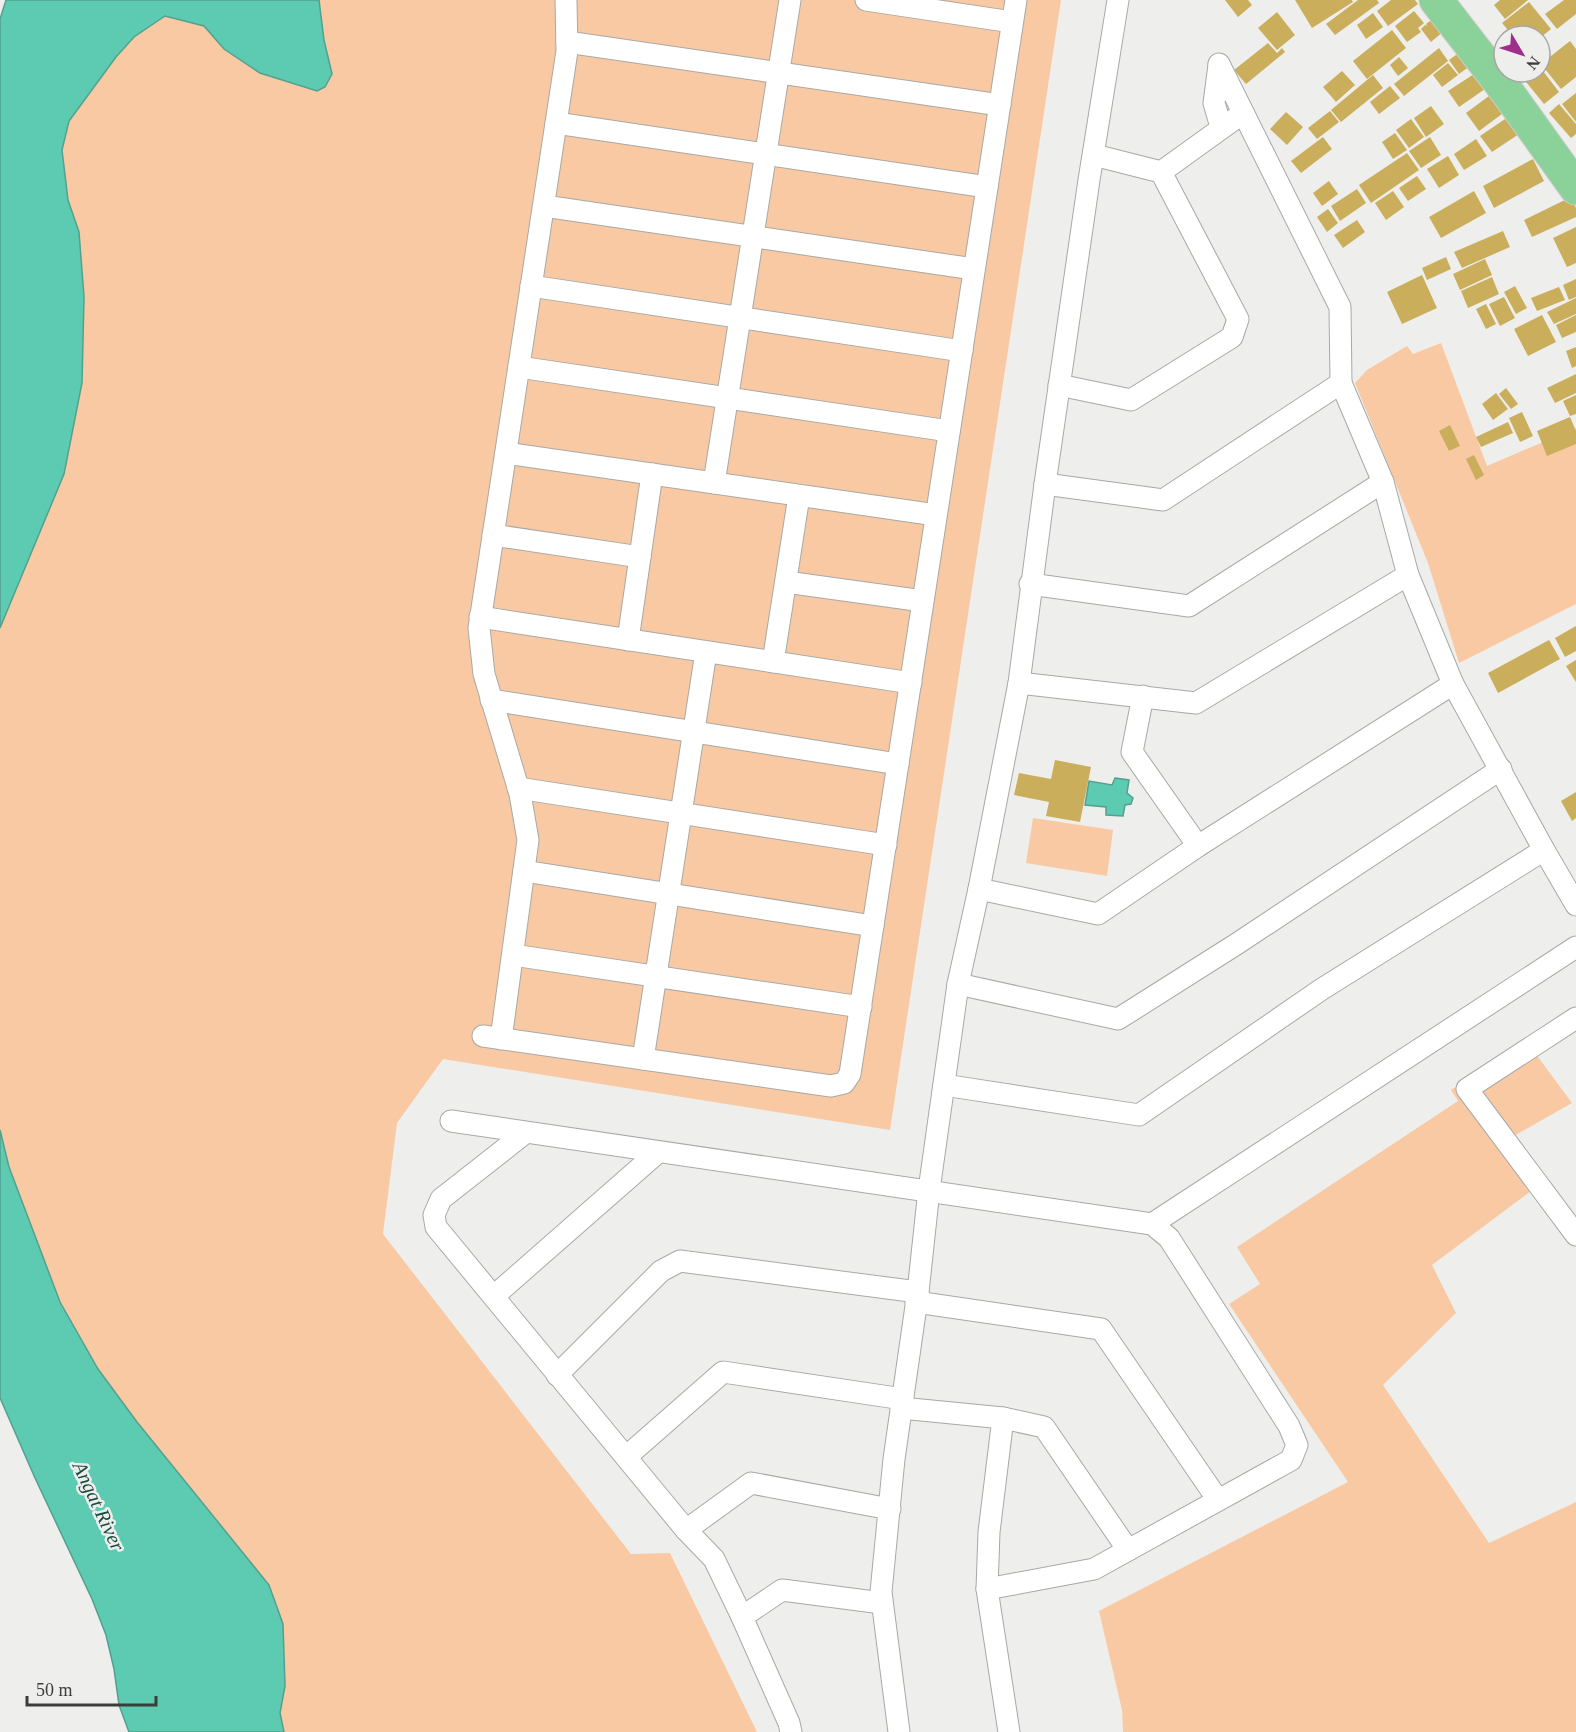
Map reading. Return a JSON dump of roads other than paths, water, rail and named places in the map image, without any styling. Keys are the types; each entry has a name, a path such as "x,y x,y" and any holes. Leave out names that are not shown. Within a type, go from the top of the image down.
{"main road":[{"path":"1436,0 1505,89 1576,188"}],"street":[{"path":"566,0 567,42 556,123 479,628 481,657 491,700 518,788 528,840 513,955 492,1037 837,1085 844,1083 850,1074 1016,0"},
{"path":"714,483 790,0"},
{"path":"866,0 1012,22"},
{"path":"899,1732 881,1593 894,1458 958,984 1019,683 1030,584 1118,0"},
{"path":"567,42 1000,105"},
{"path":"1221,127 1214,103 1219,64 1340,308 1341,383 1383,482 1407,574 1453,684 1576,904"},
{"path":"1161,172 1243,113"},
{"path":"556,123 987,187"},
{"path":"1059,385 1131,400 1232,337 1238,319 1161,172 1094,155"},
{"path":"544,206 974,269"},
{"path":"531,286 962,351"},
{"path":"519,367 949,432"},
{"path":"1045,484 1163,500 1341,383"},
{"path":"506,453 936,515"},
{"path":"628,640 652,474"},
{"path":"1030,584 1189,606 1383,482"},
{"path":"773,662 799,496"},
{"path":"493,535 640,557"},
{"path":"1019,683 1196,703 1407,574"},
{"path":"786,582 923,601"},
{"path":"480,617 911,683"},
{"path":"643,1059 706,652"},
{"path":"979,889 1098,914 1198,846 1453,684"},
{"path":"1143,696 1132,752 1198,846"},
{"path":"491,700 898,764"},
{"path":"958,984 1118,1019 1235,945 1501,769"},
{"path":"518,788 886,845"},
{"path":"944,1085 1140,1115 1322,989 1544,850"},
{"path":"524,871 873,926"},
{"path":"1152,1224 1576,947"},
{"path":"513,955 861,1007"},
{"path":"1576,1018 1467,1089 1576,1234"},
{"path":"451,1122 1152,1224 1169,1238 1289,1426 1297,1445 1291,1460 1094,1569 987,1589"},
{"path":"525,1133 441,1199 434,1215 436,1227 686,1530 714,1559 742,1617 791,1732"},
{"path":"494,1296 657,1153"},
{"path":"557,1375 662,1270 680,1261 917,1297 1101,1329 1218,1500"},
{"path":"626,1457 723,1372 1003,1418 1044,1427 1128,1551"},
{"path":"1003,1418 989,1532 987,1589 1009,1732"},
{"path":"686,1530 752,1483 890,1509"},
{"path":"742,1617 783,1590 882,1603"}],"water":[{"path":"6,0 319,0 324,40 332,74 325,87 317,91 260,73 224,49 204,26 165,16 134,37 116,57 69,121 62,150 68,200 79,232 84,297 82,383 64,474 0,628 0,19"},
{"path":"1115,778 1129,780 1127,793 1133,798 1131,804 1125,805 1123,816 1106,815 1106,807 1085,805 1089,781 1112,785"},
{"name":"Angat River","path":"0,1130 9,1167 60,1302 98,1369 137,1422 269,1585 283,1624 285,1686 280,1713 284,1732 129,1732 119,1705 106,1635 92,1599 0,1398"}]}
